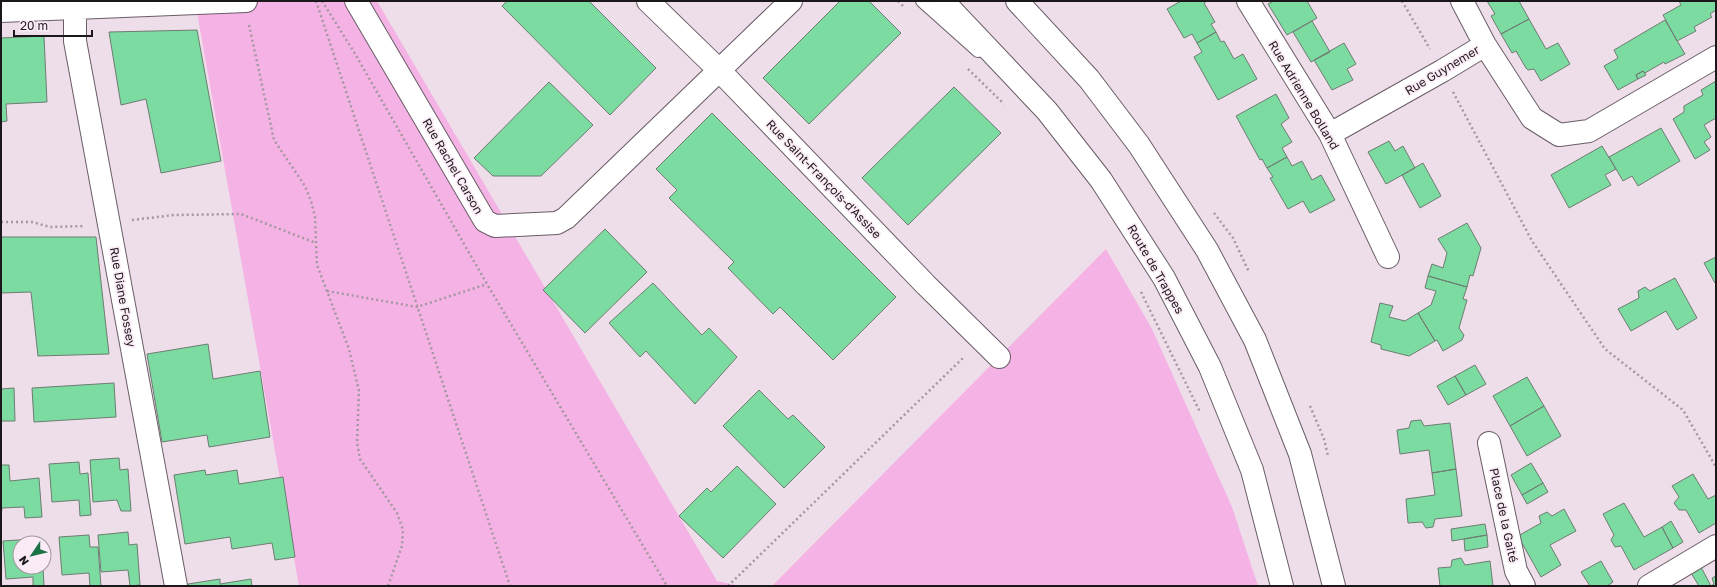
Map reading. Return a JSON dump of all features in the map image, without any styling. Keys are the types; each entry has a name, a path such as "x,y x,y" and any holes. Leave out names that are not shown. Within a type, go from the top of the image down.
{"street":[{"name":"Rue Rachel Carson","path":"356,1 485,221 495,226 557,224 566,218 791,1"},
{"name":"Rue Saint-François-d'Assise","path":"648,1 719,70 926,285 999,357"},
{"name":"Route de Trappes","path":"943,1 1048,111 1102,180 1164,278 1210,367 1252,470 1282,586"},
{"path":"1017,1 1098,91 1139,145 1207,250 1255,340 1300,454 1334,586"},
{"name":"Rue Adrienne Bolland","path":"1248,1 1330,134 1388,257"},
{"path":"1462,1 1485,45"},
{"path":"1,11 75,7 247,10"},
{"name":"Rue Diane Fossey","path":"75,7 75,41 176,586"},
{"name":"Rue Guynemer","path":"1330,134 1485,45 1532,118 1559,135 1589,131 1716,57"},
{"name":"Place de la Gaité","path":"1489,443 1516,571 1524,586"},
{"path":"1649,586 1716,546"}],"lane":[{"path":"922,1 953,30 1048,111"}],"path":[{"path":"316,1 510,586"},
{"path":"322,1 354,52 487,284 667,586"},
{"path":"898,1 903,6"},
{"path":"1402,1 1442,71 1532,241 1605,349 1683,410 1716,467"},
{"path":"247,10 274,140 307,191 315,217 317,265 349,349 358,391 357,442 360,459 397,513 402,530 402,546 388,586"},
{"path":"966,67 1006,105"},
{"path":"1,222 32,222 50,227 110,224 174,215 241,214 316,243"},
{"path":"326,291 417,307 487,284"},
{"path":"1138,286 1202,417"},
{"path":"728,586 982,340"}],"shaded area":[{"path":"195,1 377,1 717,581 740,586 299,586"},
{"path":"1106,249 1152,329 1232,507 1258,586 772,586"}],"building":[{"path":"507,1 589,1 656,68 610,115 502,6"},
{"path":"840,1 869,1 901,33 809,124 763,78"},
{"path":"1181,1 1207,1 1204,3 1215,22 1211,24 1216,32 1197,43 1192,34 1184,38 1167,9"},
{"path":"1274,1 1307,1 1317,18 1287,35 1268,4"},
{"path":"1487,1 1519,1 1529,19 1501,34 1491,16 1495,14"},
{"path":"1679,1 1716,1 1716,10 1710,14 1712,17 1694,27 1696,31 1677,41 1663,15 1681,5"},
{"path":"1529,19 1546,49 1558,43 1570,64 1541,81 1534,69 1528,70 1526,68 1516,51 1512,53 1501,34"},
{"path":"1665,20 1685,54 1665,64 1664,62 1645,73 1643,71 1636,75 1638,79 1618,90 1604,66 1618,58 1614,50"},
{"path":"1312,21 1330,52 1311,62 1293,32"},
{"path":"197,30 221,161 161,173 146,99 121,105 109,32"},
{"path":"1216,32 1221,42 1224,41 1234,59 1243,54 1257,79 1218,100 1194,57 1202,52 1197,43"},
{"path":"44,36 47,102 6,104 7,121 1,122 1,38"},
{"path":"1344,43 1356,64 1347,69 1353,80 1332,90 1314,60"},
{"path":"1643,71 1646,75 1638,79 1636,75"},
{"path":"1716,81 1716,118 1704,125 1711,137 1704,142 1710,150 1695,159 1673,119 1684,112 1684,106 1703,95 1701,90"},
{"path":"549,82 593,125 541,176 493,176 474,158"},
{"path":"954,87 1001,133 908,225 862,178"},
{"path":"1276,94 1289,118 1281,124 1292,142 1282,148 1287,157 1267,168 1262,159 1260,160 1236,116"},
{"path":"712,113 896,297 833,360 780,307 773,314 728,268 734,262 669,198 677,190 656,169"},
{"path":"1661,128 1680,161 1638,186 1632,176 1623,181 1609,157"},
{"path":"1389,141 1395,151 1403,146 1415,168 1386,184 1368,152"},
{"path":"1602,146 1616,169 1605,175 1611,185 1569,208 1551,175"},
{"path":"1287,157 1292,166 1302,161 1312,180 1321,175 1335,200 1310,213 1303,201 1288,209 1270,178 1273,177 1267,168"},
{"path":"1423,163 1441,196 1420,208 1402,175"},
{"path":"1467,223 1481,248 1473,276 1470,275 1467,287 1428,276 1432,264 1443,268 1447,253 1438,239"},
{"path":"605,229 647,272 585,333 543,290"},
{"path":"1,237 96,237 109,354 38,356 31,292 1,293"},
{"path":"1716,257 1716,282 1715,283 1704,263"},
{"path":"1428,276 1467,287 1463,299 1467,300 1459,328 1464,335 1462,340 1443,351 1418,313 1431,305 1436,291 1425,288"},
{"path":"1675,278 1697,318 1677,330 1666,311 1631,331 1618,309 1639,298 1638,291 1645,287 1650,291"},
{"path":"653,283 702,335 709,328 737,357 695,404 646,351 640,357 609,323"},
{"path":"1380,303 1393,306 1389,317 1405,321 1418,313 1435,341 1409,356 1381,349 1381,345 1371,342"},
{"path":"208,344 213,379 260,371 270,437 209,447 207,435 162,442 147,354"},
{"path":"1475,365 1486,384 1466,395 1455,376"},
{"path":"1455,376 1466,395 1448,405 1437,386"},
{"path":"1527,377 1544,406 1510,426 1493,396"},
{"path":"114,383 116,417 34,422 32,388"},
{"path":"14,388 15,421 1,421 1,389"},
{"path":"759,390 788,419 793,415 825,447 784,488 723,426"},
{"path":"1544,406 1561,436 1527,456 1510,426"},
{"path":"1421,420 1424,426 1450,423 1456,469 1432,473 1429,450 1400,454 1397,430 1409,428 1411,421"},
{"path":"119,458 120,470 128,469 131,511 121,511 117,500 93,502 90,460"},
{"path":"79,462 80,474 88,473 91,515 80,516 79,500 52,502 49,464"},
{"path":"1531,463 1543,483 1522,495 1511,475"},
{"path":"1,465 9,465 10,481 39,478 42,517 25,518 24,507 2,508 1,516"},
{"path":"737,466 776,504 723,558 679,516 707,488 711,492"},
{"path":"1456,469 1462,516 1435,519 1433,527 1426,528 1422,522 1408,523 1406,499 1435,495 1432,473"},
{"path":"205,470 206,475 237,470 239,484 283,477 295,557 275,560 272,543 232,549 230,537 185,544 174,475"},
{"path":"1693,474 1708,499 1716,495 1716,523 1699,533 1686,510 1679,510 1674,503 1679,497 1672,486"},
{"path":"1543,483 1548,492 1527,504 1522,495"},
{"path":"1624,503 1644,537 1662,527 1673,548 1634,570 1621,546 1615,547 1611,540 1614,535 1603,514"},
{"path":"1564,509 1576,531 1550,545 1561,565 1541,577 1518,536 1541,523 1539,516 1547,512 1552,516"},
{"path":"1671,521 1683,542 1673,548 1662,527"},
{"path":"1485,524 1487,535 1452,541 1451,529"},
{"path":"128,532 129,545 137,544 140,585 130,586 128,570 101,572 98,535"},
{"path":"89,535 90,547 98,547 101,586 90,586 89,573 62,575 59,537"},
{"path":"1487,535 1488,547 1465,551 1464,539"},
{"path":"12,540 12,575 43,575 44,586 33,586 33,577 6,579 3,541"},
{"path":"1461,558 1465,565 1490,561 1493,586 1440,586 1438,568 1451,567 1452,560"},
{"path":"1601,561 1613,582 1607,586 1590,586 1581,572"},
{"path":"1701,567 1711,586 1699,586 1691,573"},
{"path":"1716,576 1716,586 1711,586 1714,584 1712,578"},
{"path":"220,579 220,584 251,579 252,586 188,586 188,584"}]}
